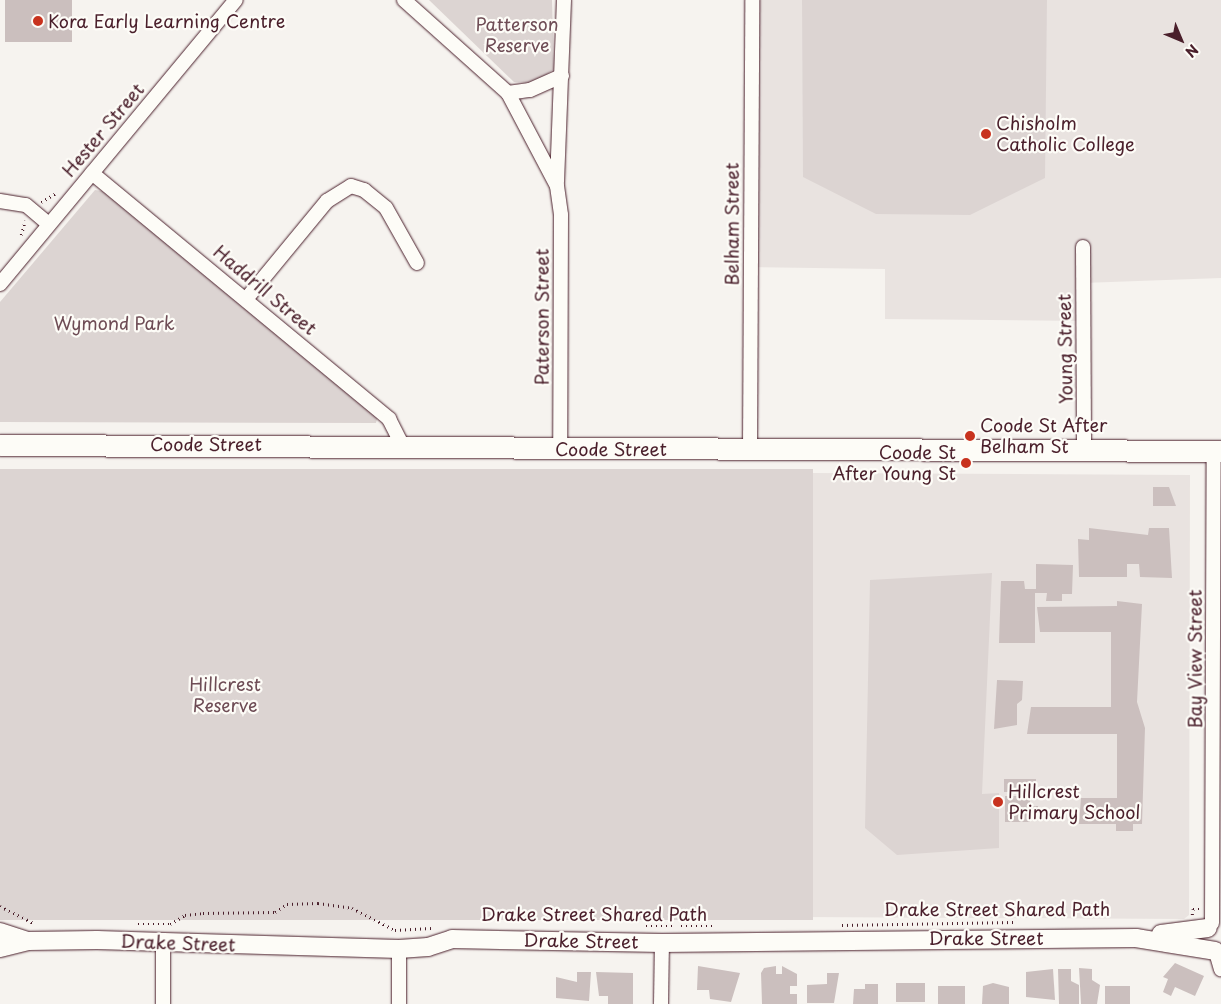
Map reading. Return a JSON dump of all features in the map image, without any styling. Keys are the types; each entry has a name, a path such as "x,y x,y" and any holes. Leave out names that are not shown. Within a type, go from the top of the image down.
{"main road":[{"name":"Coode Street","path":"0,445 1217,451"}],"street":[{"name":"Hester Street","path":"0,284 236,0"},
{"name":"Paterson Street","path":"404,0 508,93 557,186"},
{"name":"Paterson Street","path":"560,449 561,215 557,186 564,0"},
{"name":"Belham Street","path":"750,449 752,0"},
{"path":"508,93 530,90 562,76"},
{"name":"Haddrill Street","path":"92,173 247,298 389,420 403,446"},
{"path":"247,298 328,201 351,186 364,190 386,208 417,263"},
{"path":"0,201 26,205 49,224"},
{"name":"Young Street","path":"1083,247 1084,450"},
{"name":"Bay View Street","path":"1214,923 1210,884 1214,866 1217,451"},
{"name":"Bay View Street","path":"1214,866 1221,880"},
{"path":"1214,923 1208,943 1217,952 1221,969"},
{"name":"Drake Street","path":"1136,938 1214,923"},
{"name":"Drake Street","path":"0,932 28,941"},
{"name":"Drake Street","path":"0,948 28,941 428,948 452,939 662,942 1136,938 1217,952"},
{"path":"661,1004 662,942"},
{"path":"163,944 163,1004"},
{"path":"398,1004 399,948"}],"path":[{"path":"133,924 170,924 185,914 275,912 287,904 318,902 352,908 395,930 442,928"},
{"path":"0,906 32,924 42,924"},
{"path":"1189,922 1193,909"},
{"name":"Drake Street Shared Path","path":"834,928 854,921 1024,922"},
{"name":"Drake Street Shared Path","path":"637,927 725,926"}],"shaded area":[{"name":"Chisholm Catholic College","path":"751,0 1221,0 1221,278 1083,283 1083,321 885,319 885,269 750,267"},
{"name":"Hillcrest Primary School","path":"813,473 1190,475 1189,915 1184,919 804,917"}],"green space":[{"name":"Patterson Reserve","path":"429,0 552,0 554,69 535,83 514,82"},
{"path":"802,0 1047,0 1045,178 970,215 876,214 803,177"},
{"name":"Wymond Park","path":"95,190 113,193 379,411 376,423 0,422 0,302"},
{"name":"Hillcrest Reserve","path":"0,469 813,469 813,920 0,920"},
{"path":"992,573 982,794 999,793 999,848 897,855 865,828 870,580"}],"building":[{"name":"Kora Early Learning Centre","path":"5,0 72,0 72,42 5,42"},
{"path":"1153,487 1169,487 1176,506 1153,506"},
{"path":"1089,528 1148,535 1149,528 1169,528 1172,578 1140,577 1139,564 1127,564 1127,577 1079,577 1078,539 1089,540"},
{"path":"1036,564 1073,565 1072,594 1062,594 1062,601 1046,601 1047,593 1035,593 1035,643 999,643 1001,581 1024,581 1025,589 1036,589"},
{"path":"1117,601 1142,604 1137,702 1145,728 1142,824 1133,824 1133,831 1116,831 1116,824 1079,824 1081,798 1117,798 1117,734 1027,734 1031,707 1111,707 1111,632 1040,632 1037,607 1117,606"},
{"path":"997,680 1023,681 1022,700 1017,704 1017,725 994,729"},
{"path":"1004,779 1036,779 1036,792 1004,792"},
{"path":"1005,796 1030,796 1030,806 1038,806 1038,814 1030,813 1030,822 1005,822"},
{"path":"1175,963 1204,976 1195,996 1175,987 1171,996 1163,992 1168,979 1163,977"},
{"path":"698,966 740,973 731,1002 710,999 709,990 697,990"},
{"path":"776,966 776,974 782,974 782,966 797,974 797,986 790,986 790,994 797,994 797,1004 762,1004 761,973 764,968"},
{"path":"1079,968 1092,969 1092,980 1100,985 1097,1004 1081,1004"},
{"path":"1053,969 1055,1000 1026,997 1026,972"},
{"path":"1058,969 1071,969 1071,981 1079,985 1079,1004 1059,1004"},
{"path":"577,972 591,972 589,1001 556,998 556,977 577,982"},
{"path":"596,972 633,973 633,1004 608,1004 608,996 599,996"},
{"path":"827,973 839,973 834,1003 807,1003 807,985 827,984"},
{"path":"896,983 925,983 925,1002 896,1002"},
{"path":"993,983 1009,987 1009,1004 982,1004 983,986"},
{"path":"865,984 878,984 878,1004 853,1004 854,989 865,989"},
{"path":"938,986 965,986 965,1004 938,1004"},
{"path":"1105,986 1130,986 1130,1004 1105,1004"}],"place":[{"name":"Kora Early Learning Centre","path":"38,21"},
{"name":"Chisholm Catholic College","path":"986,134"},
{"name":"Coode St After Belham St","path":"970,436"},
{"name":"Coode St After Young St","path":"966,463"},
{"name":"Hillcrest Primary School","path":"998,802"}]}
